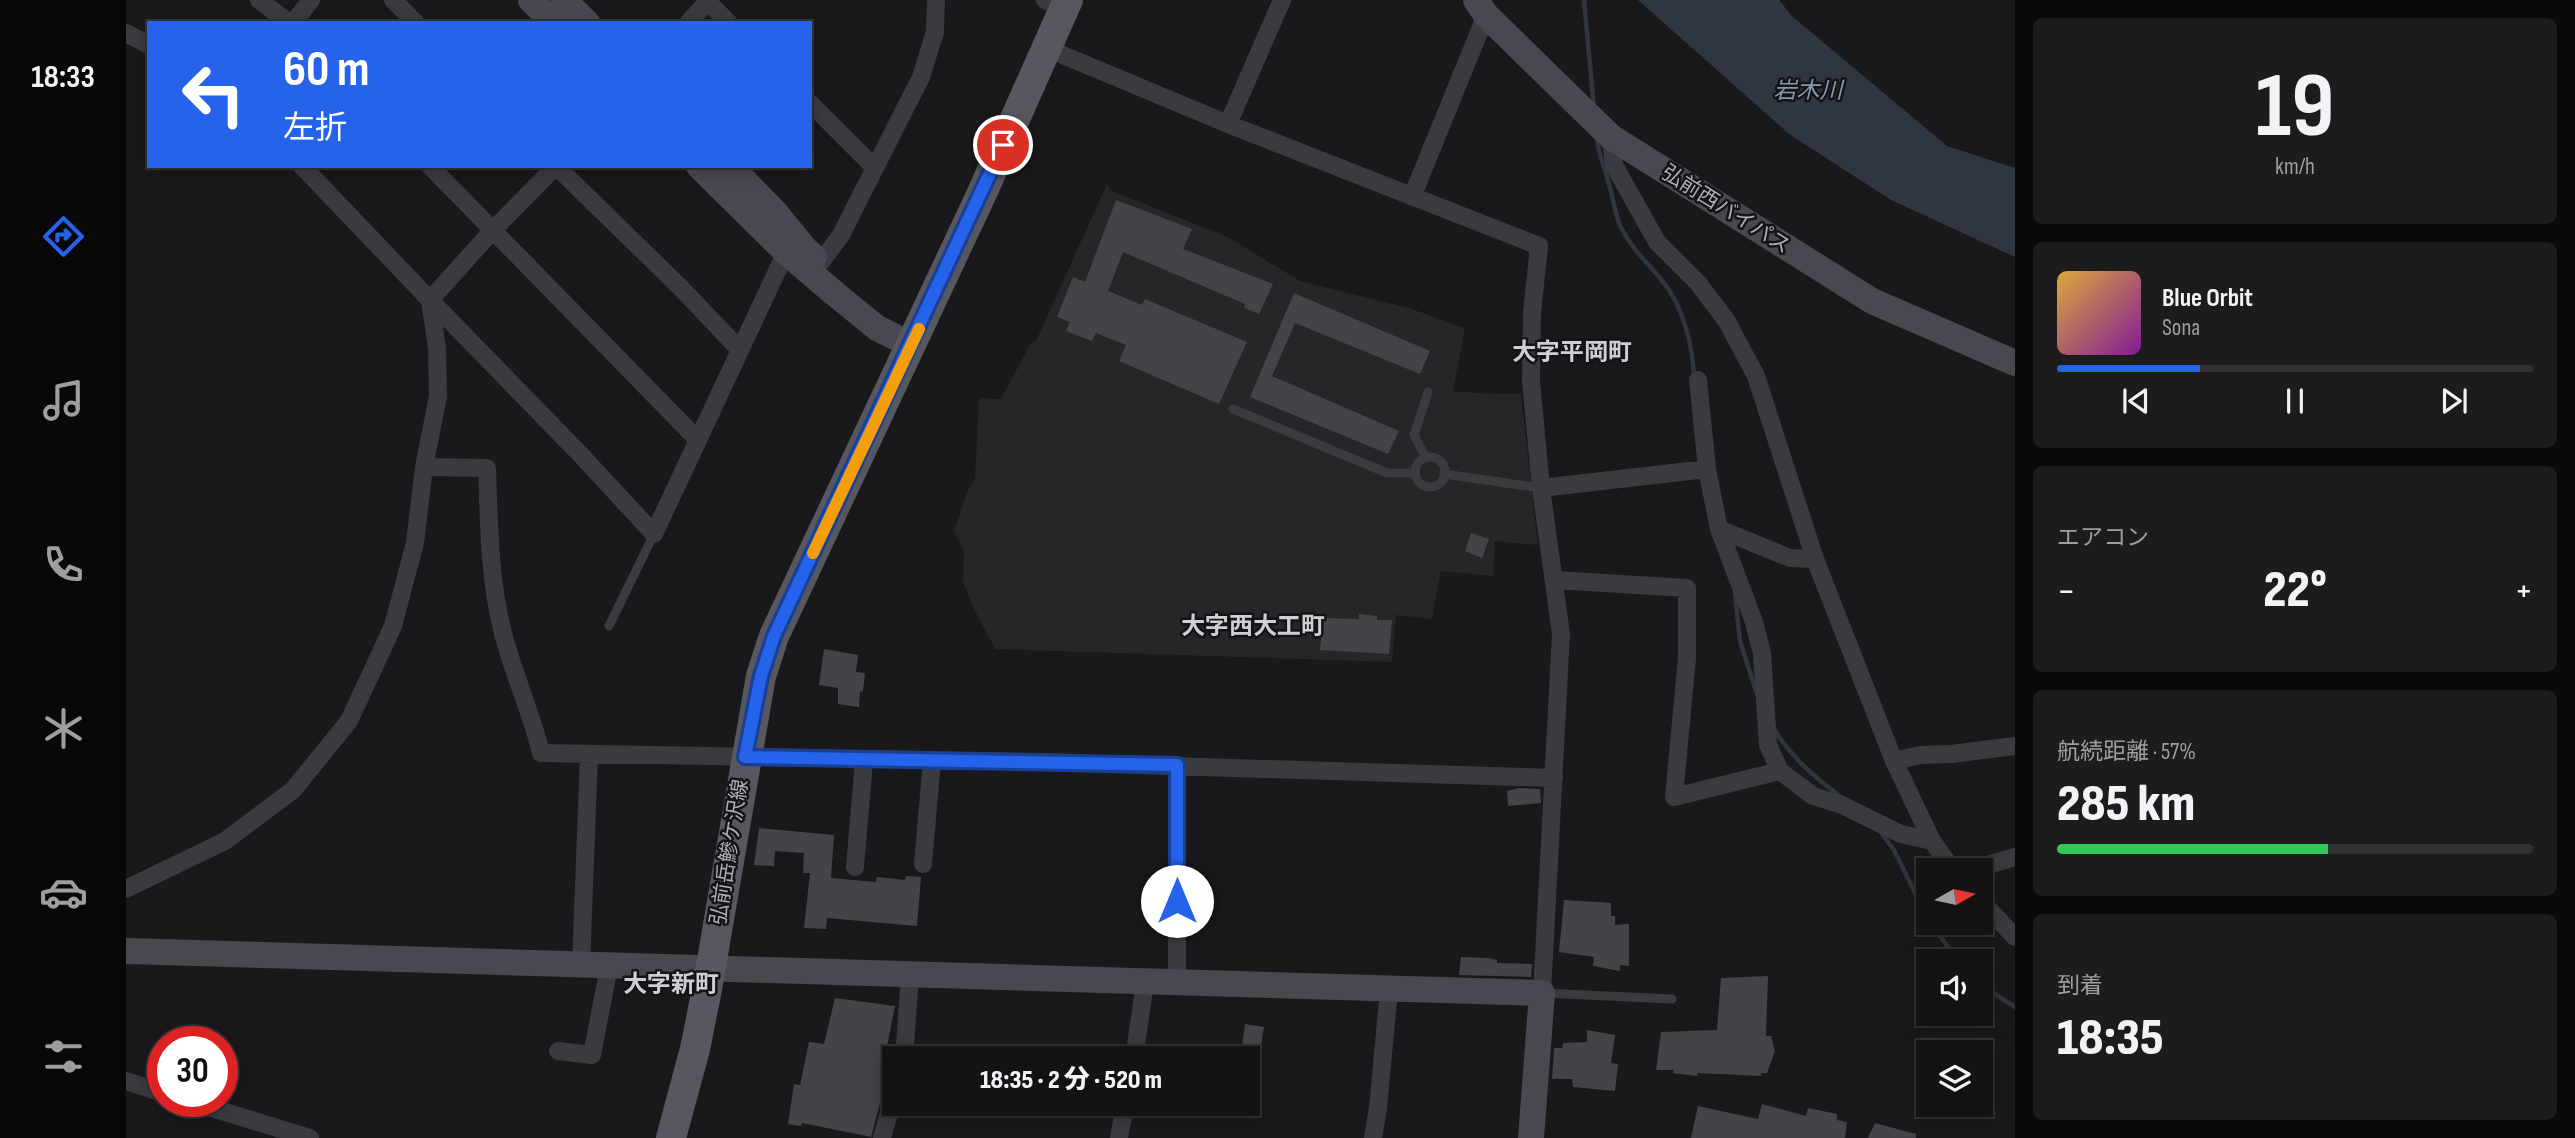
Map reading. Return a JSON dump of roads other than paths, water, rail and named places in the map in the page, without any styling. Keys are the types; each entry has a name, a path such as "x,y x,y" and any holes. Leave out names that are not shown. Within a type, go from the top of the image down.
{"main road":[{"name":"弘前岳鰺ケ沢線","path":"670,1138 695,1049 745,757 761,676 774,636 911,345 1046,48 1059,3"}],"street":[{"path":"259,0 288,21"},
{"path":"293,21 311,0"},
{"path":"393,0 414,21"},
{"path":"531,0 552,21"},
{"path":"564,0 585,21"},
{"path":"690,21 708,0 727,21"},
{"path":"821,262 841,235 921,77 935,32 936,0"},
{"path":"1228,124 1282,0"},
{"path":"1412,197 1481,7"},
{"name":"弘前西バイパス","path":"1481,7 1611,137 1872,301 2015,363"},
{"path":"126,33 147,44"},
{"path":"1046,48 1228,124 1539,246 1532,313 1531,381 1541,488 1561,634 1542,993 1531,1138"},
{"path":"812,105 874,167"},
{"path":"1611,137 1615,165 1657,242 1698,284 1727,320 1756,376 1815,559 1894,761 1932,841 1945,858"},
{"path":"304,168 654,534 786,252"},
{"path":"432,168 698,440"},
{"path":"430,300 554,168"},
{"path":"558,168 681,288 740,350"},
{"path":"701,168 786,252 877,328 911,345"},
{"path":"732,168 774,211 805,249 911,345"},
{"path":"126,889 225,841 293,790 349,721 393,626 415,543 424,467 438,396 437,348 430,300"},
{"path":"1698,380 1707,469 1719,529 1754,622 1762,653 1768,746 1780,771 1813,796 1842,806 1901,834 1932,841"},
{"path":"424,467 487,468 491,580 502,632 533,721 541,753 1177,765 1554,778"},
{"path":"1541,488 1707,469"},
{"path":"1719,529 1790,558 1815,559"},
{"path":"1555,580 1686,587 1687,657 1674,797 1780,771"},
{"path":"1894,761 1920,755 2015,746"},
{"path":"581,966 589,754"},
{"path":"855,867 864,761"},
{"path":"922,864 932,761"},
{"path":"1177,765 1177,983"},
{"path":"1993,864 2015,857"},
{"path":"1993,914 2015,937"},
{"path":"126,952 1542,993"},
{"path":"558,1051 592,1055 609,967"},
{"path":"905,1046 910,976"},
{"path":"1136,1046 1145,982"},
{"path":"1373,1138 1389,989"},
{"path":"126,1081 147,1088"},
{"path":"238,1116 310,1138"},
{"path":"882,1138 888,1116"},
{"path":"1119,1138 1123,1116"}],"lane":[{"path":"1426,458 1418,464 1415,473 1419,482 1432,487 1440,483 1444,474 1439,461 1426,458 1414,435 1428,392"},
{"path":"1233,409 1387,473 1415,473"},
{"path":"1444,474 1541,488"},
{"path":"610,626 654,534"},
{"path":"1542,993 1672,999"}],"water":[{"name":"岩木川","path":"1638,0 1779,0 1792,16 1947,146 2015,168 2015,257 1891,200 1789,134"}],"waterway":[{"path":"1584,0 1594,108"},
{"path":"1597,137 1620,225 1630,243 1669,290 1680,310 1690,343 1694,377"},
{"path":"1735,594 1740,641 1757,694"},
{"path":"1773,727 1795,757 1842,798"},
{"path":"1880,831 1894,850 1916,895"},
{"path":"1940,935 1949,949"},
{"path":"1993,993 2015,1007"}],"district":[{"name":"大字平岡町","path":"1572,352"},
{"name":"大字西大工町","path":"1253,626"},
{"name":"大字新町","path":"671,984"}]}
